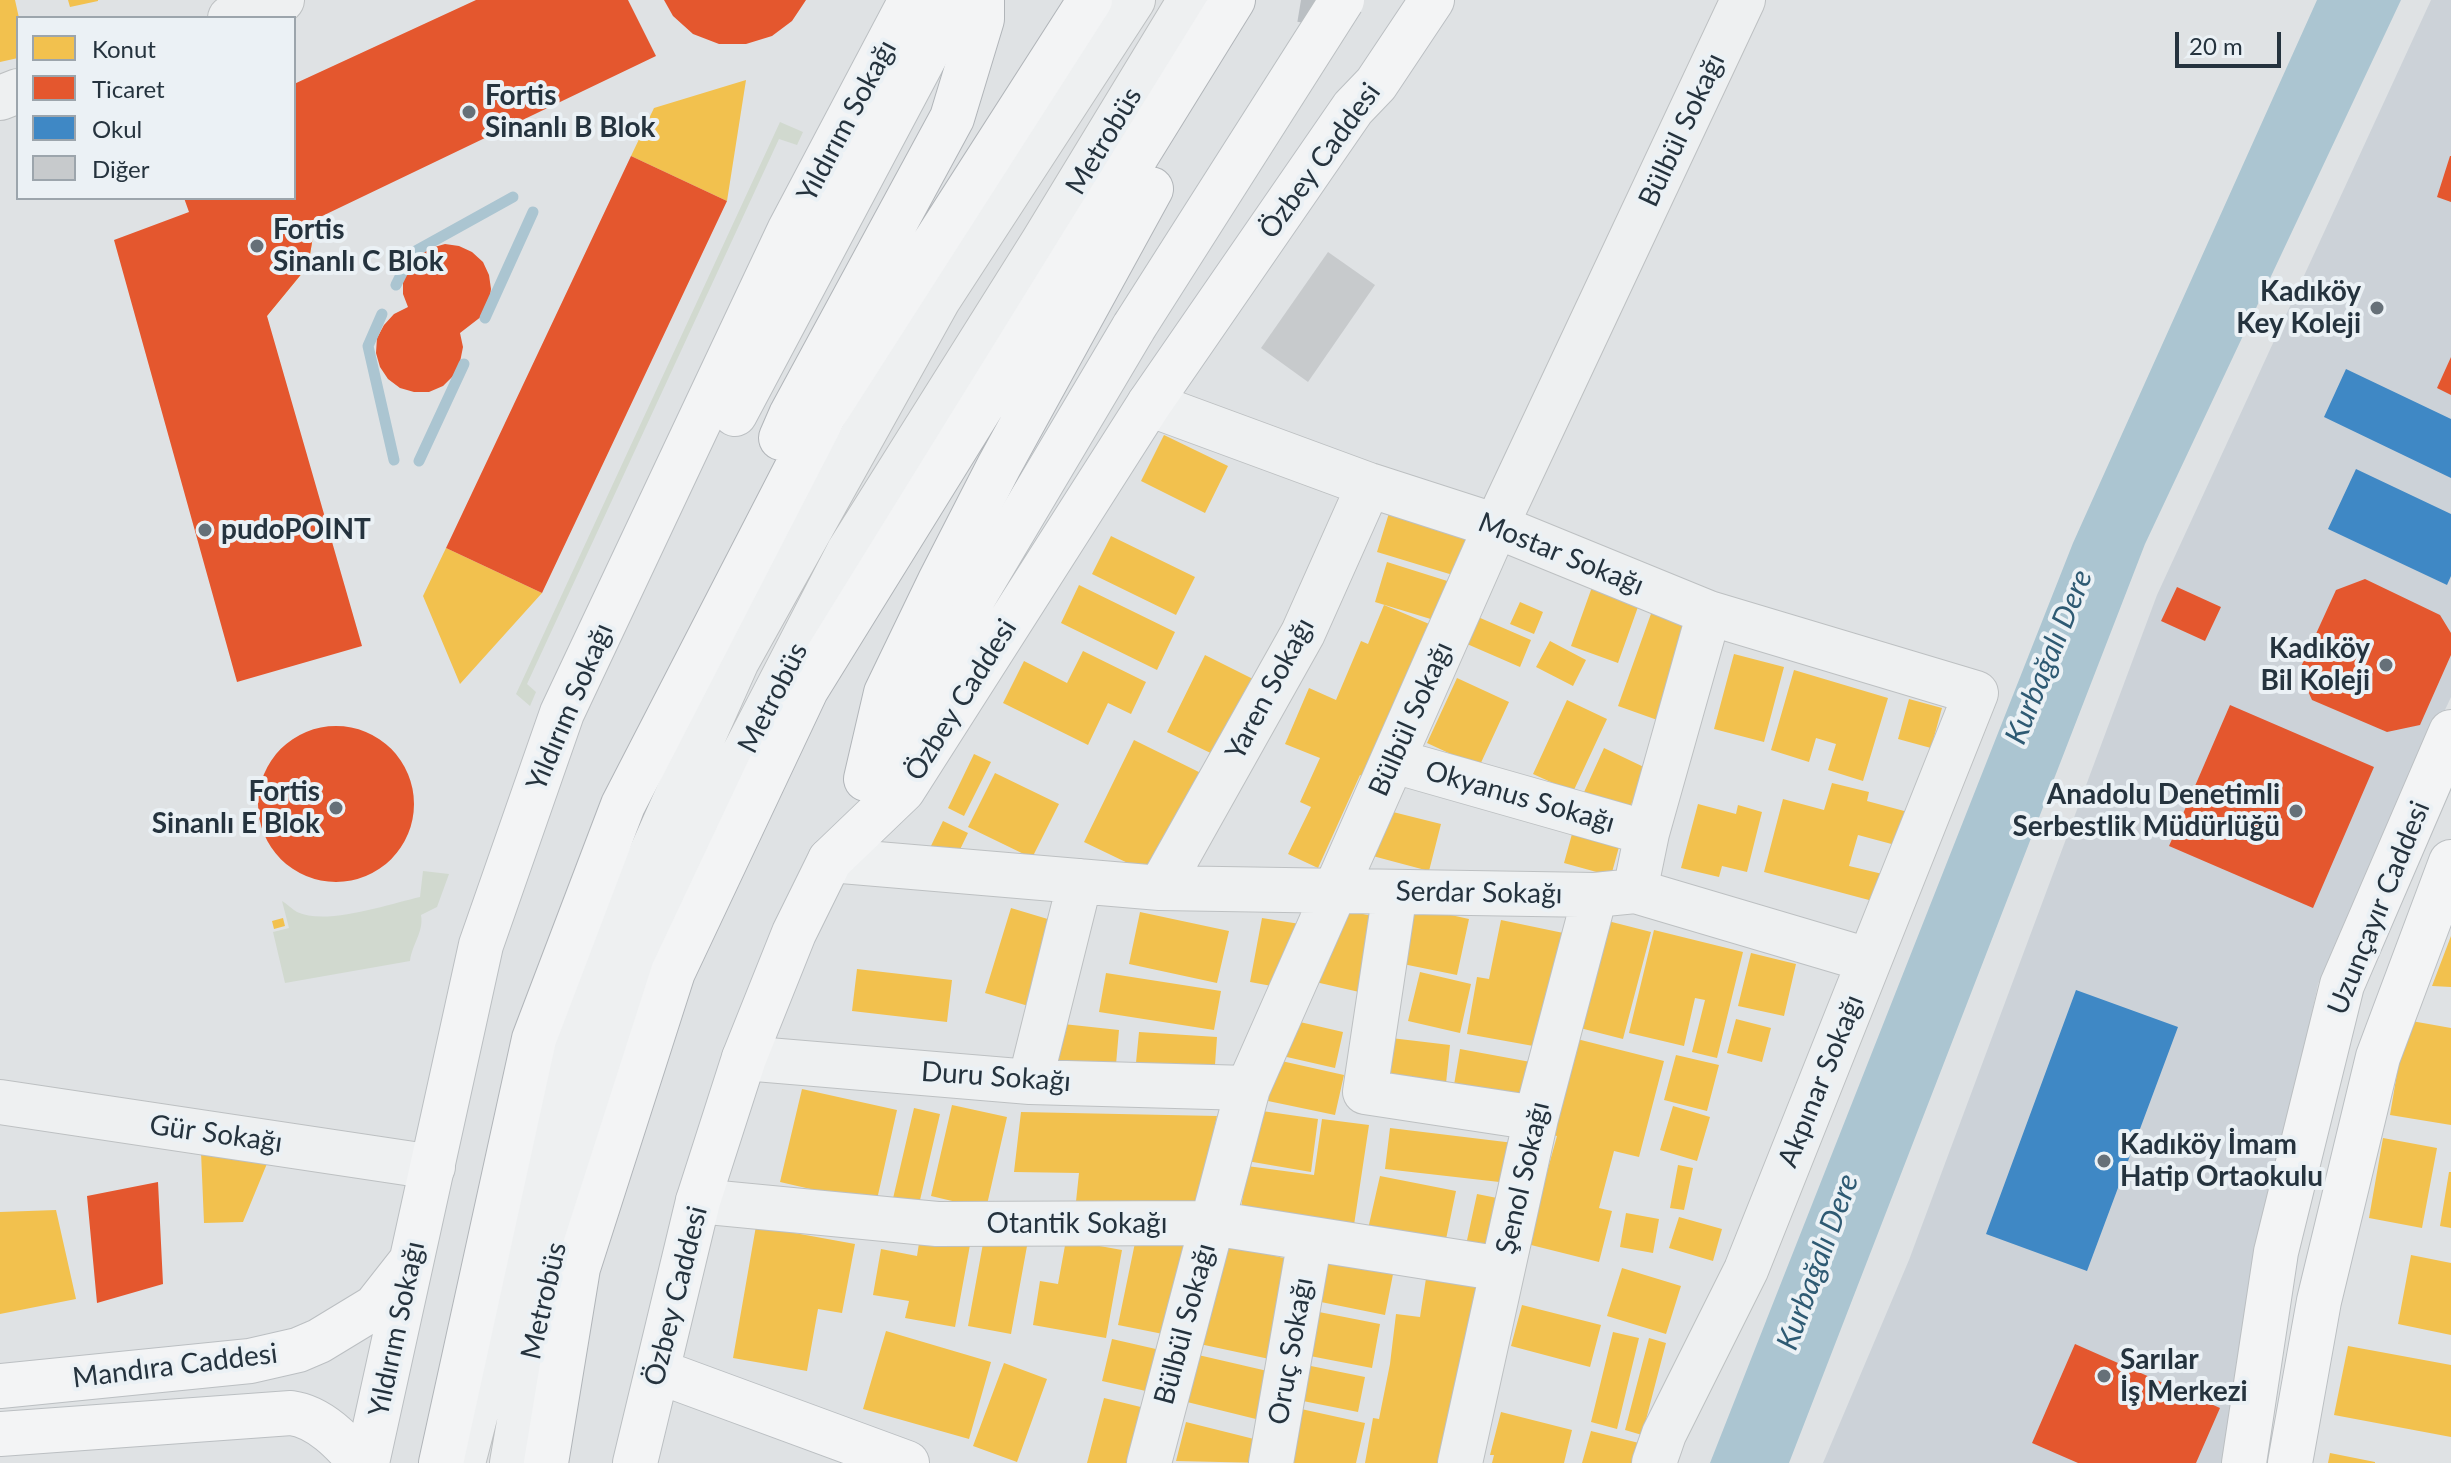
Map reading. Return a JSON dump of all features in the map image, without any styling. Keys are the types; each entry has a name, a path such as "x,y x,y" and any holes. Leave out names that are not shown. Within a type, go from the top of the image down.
{"main road":[{"name":"Yıldırım Sokağı","path":"367,1463 481,945 562,713 789,231 911,0"},
{"path":"621,590 735,413 955,0"},
{"path":"441,1463 534,1039 623,805 791,415 952,118 982,19 982,0"},
{"path":"623,805 824,415 1090,0"},
{"name":"Özbey Caddesi","path":"635,1463 698,1201 744,1058 794,933 830,860 903,790 1149,404 1353,108 1376,84 1432,0"},
{"path":"830,860 866,779 1134,327 1344,2"},
{"path":"866,779 886,693 999,466 1125,233 1178,144 1214,8"},
{"path":"546,1463 578,1268 673,972 806,690 1214,8"},
{"name":"Uzunçayır Caddesi","path":"2244,1463 2276,1252 2342,985 2451,732"},
{"name":"Uzunçayır Caddesi","path":"2290,1463 2319,1301 2378,1057 2451,862"},
{"name":"Mandıra Caddesi","path":"0,1386 250,1361 298,1350 375,1307 412,1260"},
{"path":"657,1371 907,1463"},
{"name":"Mandıra Caddesi","path":"0,1434 291,1413 302,1414 340,1439 361,1463"}],"street":[{"path":"236,16 282,0"},
{"name":"Metrobüs","path":"463,1463 581,1011 737,661 938,300 1133,0"},
{"name":"Bülbül Sokağı","path":"1149,1463 1248,1088 1496,526 1743,0"},
{"name":"Metrobüs","path":"512,1463 536,1324 599,1086 682,873 849,551 1043,242 1214,8"},
{"name":"Mostar Sokağı","path":"1149,404 1369,485 1496,526 1709,613 1976,693"},
{"name":"Yaren Sokağı","path":"1160,888 1303,633 1369,485"},
{"name":"Şenol Sokağı","path":"1460,1463 1536,1118 1615,893 1647,833 1709,613"},
{"name":"Akpınar Sokağı","path":"1654,1463 1664,1434 1746,1270 1976,693"},
{"name":"Okyanus Sokağı","path":"1394,761 1647,833"},
{"name":"Serdar Sokağı","path":"830,860 1160,888 1615,893 1868,960"},
{"path":"1030,1082 1080,881"},
{"path":"1395,892 1365,1092 1536,1118"},
{"name":"Duru Sokağı","path":"744,1058 1030,1082 1248,1088"},
{"name":"Gür Sokağı","path":"0,1102 433,1167"},
{"name":"Otantik Sokağı","path":"698,1201 937,1224 1212,1223 1502,1269"},
{"name":"Oruç Sokağı","path":"1271,1463 1310,1239"}],"shaded area":[{"path":"2431,0 2451,0 2451,697 2318,984 2264,1237 2227,1463 1823,1463 1909,1260 2157,595"},
{"path":"780,122 803,132 797,145 779,139 527,684 536,692 530,706 516,694"},
{"path":"423,871 449,874 437,907 421,915 421,927 410,961 285,983 273,932 289,928 282,901 309,916 358,912 420,897"}],"water":[{"name":"Kurbağalı Dere","path":"2317,0 2401,0 2145,544 1789,1463 1710,1463 2073,543"}],"building: Konut":[{"path":"0,0 15,0 19,16 16,16 16,58 0,62"},
{"path":"68,0 98,0 98,1 70,7"},
{"name":"Fortis Sinanlı B Blok","path":"522,0 572,0 606,71 435,152 393,61"},
{"path":"746,80 727,201 631,156 654,108"},
{"name":"Fortis Sinanlı C Blok","path":"296,145 328,150 308,266 238,351 165,291 218,226 223,200 296,200"},
{"path":"1164,435 1228,466 1205,513 1141,481"},
{"path":"1389,513 1478,540 1466,579 1377,552"},
{"path":"1111,536 1195,577 1176,615 1092,574"},
{"path":"446,548 542,593 460,684 423,596"},
{"path":"1387,562 1460,585 1447,624 1375,602"},
{"path":"1079,585 1175,632 1157,670 1061,623"},
{"path":"1592,587 1639,604 1618,663 1571,646"},
{"path":"1520,602 1543,612 1534,634 1510,624"},
{"path":"1384,605 1434,626 1370,779 1360,775 1318,868 1288,854 1311,807 1300,802 1320,758 1285,744 1309,688 1336,700 1361,641 1368,644"},
{"path":"1652,611 1697,627 1663,722 1618,706"},
{"path":"1478,617 1531,640 1520,667 1467,644"},
{"path":"1550,641 1586,660 1573,686 1536,667"},
{"path":"1083,651 1146,682 1131,714 1108,703 1088,745 1003,703 1024,661 1067,683"},
{"path":"1734,654 1784,667 1764,742 1714,729"},
{"path":"1205,655 1261,683 1223,759 1167,732"},
{"path":"1794,670 1888,698 1863,781 1828,770 1836,744 1816,738 1809,762 1771,750"},
{"path":"1457,678 1509,702 1479,767 1427,743"},
{"path":"1909,699 1942,708 1931,748 1898,739"},
{"path":"1567,700 1607,719 1573,792 1533,774"},
{"path":"1134,740 1211,778 1161,879 1084,842"},
{"path":"1604,748 1648,769 1628,811 1580,801"},
{"path":"974,754 991,762 964,816 948,808"},
{"path":"995,773 1059,804 1032,858 968,827"},
{"path":"1832,783 1869,792 1867,801 1908,812 1899,846 1858,835 1849,866 1891,876 1884,904 1764,872 1783,799 1824,810"},
{"path":"1698,804 1736,814 1738,805 1762,812 1747,872 1722,866 1719,877 1681,868"},
{"path":"1381,809 1441,824 1429,871 1369,855"},
{"path":"943,821 968,833 954,862 929,850"},
{"path":"1575,823 1622,836 1611,876 1564,863"},
{"path":"1328,906 1385,919 1368,994 1311,981"},
{"path":"1410,906 1469,919 1457,975 1398,963"},
{"path":"1011,908 1061,923 1035,1008 985,993"},
{"path":"1140,912 1229,931 1217,983 1129,964"},
{"path":"283,918 285,926 274,929 272,921"},
{"path":"1262,918 1300,924 1288,989 1250,982"},
{"path":"1501,920 1573,935 1550,1049 1467,1034 1477,977 1489,979"},
{"path":"1604,920 1651,932 1623,1039 1576,1027"},
{"path":"1654,930 1743,952 1717,1058 1692,1052 1705,1000 1695,998 1684,1046 1629,1033"},
{"path":"2451,936 2451,987 2432,986"},
{"path":"1751,953 1796,964 1784,1016 1738,1006"},
{"path":"857,969 952,980 947,1022 852,1011"},
{"path":"1420,972 1471,984 1460,1033 1408,1021"},
{"path":"1106,973 1221,991 1214,1030 1099,1012"},
{"path":"1287,1019 1343,1032 1335,1068 1278,1055"},
{"path":"1736,1019 1771,1028 1762,1062 1727,1053"},
{"path":"2406,1020 2451,1028 2451,1125 2390,1115"},
{"path":"1054,1023 1119,1030 1115,1076 1050,1070"},
{"path":"1139,1032 1217,1037 1214,1079 1135,1073"},
{"path":"1391,1038 1450,1045 1445,1093 1385,1087"},
{"path":"1577,1039 1664,1061 1639,1157 1614,1151 1599,1208 1612,1211 1599,1262 1527,1244 1557,1136 1552,1135"},
{"path":"1460,1049 1536,1063 1529,1099 1454,1085"},
{"path":"1676,1055 1719,1065 1707,1111 1664,1100"},
{"path":"1277,1060 1344,1075 1335,1115 1268,1101"},
{"path":"802,1089 897,1110 876,1204 780,1182"},
{"path":"952,1105 1007,1117 986,1209 931,1196"},
{"path":"1673,1106 1710,1117 1697,1161 1660,1150"},
{"path":"914,1108 940,1114 917,1213 891,1207"},
{"path":"1255,1110 1318,1119 1311,1172 1247,1161"},
{"path":"1021,1112 1217,1116 1195,1212 1075,1211 1079,1173 1014,1172"},
{"path":"1322,1119 1369,1125 1354,1225 1241,1209 1247,1166 1314,1175"},
{"path":"1390,1128 1522,1144 1517,1184 1385,1169"},
{"path":"2383,1138 2437,1148 2422,1228 2369,1218"},
{"path":"273,1149 243,1222 204,1223 201,1152"},
{"path":"1678,1165 1693,1168 1684,1210 1670,1208"},
{"path":"2451,1172 2451,1228 2440,1226"},
{"path":"1380,1176 1456,1191 1445,1244 1368,1229"},
{"path":"1477,1194 1507,1200 1497,1251 1466,1245"},
{"path":"56,1210 76,1299 0,1314 0,1212"},
{"path":"1626,1213 1659,1219 1653,1253 1620,1247"},
{"path":"1679,1217 1722,1229 1713,1261 1669,1248"},
{"path":"756,1226 855,1244 842,1313 818,1309 807,1371 733,1358"},
{"path":"1137,1233 1187,1243 1168,1335 1118,1325"},
{"path":"920,1237 970,1245 955,1327 905,1318 909,1301 873,1295 881,1249 917,1256"},
{"path":"984,1238 1027,1246 1011,1334 968,1326"},
{"path":"1066,1240 1122,1250 1106,1338 1033,1325 1040,1281 1058,1284"},
{"path":"1218,1243 1297,1261 1274,1360 1195,1343"},
{"path":"1322,1250 1395,1264 1385,1315 1311,1300"},
{"path":"2411,1255 2451,1263 2451,1335 2398,1324"},
{"path":"1622,1268 1681,1286 1666,1334 1607,1316"},
{"path":"1427,1272 1482,1282 1449,1463 1365,1463 1373,1418 1379,1419 1396,1314 1420,1317"},
{"path":"1522,1305 1601,1325 1590,1367 1511,1346"},
{"path":"1319,1312 1380,1324 1372,1368 1310,1356"},
{"path":"886,1331 991,1362 969,1439 863,1409"},
{"path":"1613,1332 1639,1338 1617,1429 1591,1422"},
{"path":"1649,1338 1666,1343 1642,1435 1625,1430"},
{"path":"1112,1339 1169,1352 1159,1394 1102,1381"},
{"path":"2348,1346 2451,1365 2451,1437 2334,1415"},
{"path":"1194,1354 1276,1373 1264,1421 1183,1401"},
{"path":"1004,1363 1047,1379 1017,1462 973,1446"},
{"path":"1306,1365 1365,1377 1358,1412 1298,1400"},
{"path":"1104,1398 1153,1410 1139,1463 1087,1463"},
{"path":"1292,1407 1365,1423 1356,1463 1279,1463"},
{"path":"1501,1412 1572,1430 1564,1463 1492,1463 1494,1455 1490,1455"},
{"path":"1186,1422 1270,1443 1265,1463 1176,1461"},
{"path":"1591,1431 1639,1443 1633,1463 1582,1463"},
{"path":"2330,1453 2375,1462 2375,1463 2328,1463"}],"building: Ticaret":[{"path":"476,0 628,0 656,56 316,219 308,266 267,316 362,646 237,682 114,240 189,212 185,200 296,200 296,83"},
{"path":"664,0 806,0 792,21 772,36 746,44 719,44 693,34 673,16"},
{"path":"631,156 727,201 542,593 446,548"},
{"path":"2451,156 2451,202 2437,197"},
{"path":"445,244 472,252 483,262 489,275 489,303 482,316 460,333 463,347 454,375 443,386 429,392 414,392 400,388 388,379 376,353 377,338 394,314 408,307 403,294 403,280 409,266 418,255"},
{"path":"2451,357 2451,395 2437,388"},
{"path":"2365,579 2440,615 2451,633 2451,655 2420,725 2387,732 2312,700 2299,671 2336,590"},
{"path":"2177,587 2221,607 2205,641 2161,621"},
{"path":"2230,705 2374,767 2313,908 2169,846"},
{"name":"Fortis Sinanlı E Blok","path":"336,726 366,732 391,749 408,774 414,804 408,834 391,859 366,876 336,882 306,876 281,859 264,834 258,804 264,774 281,749 306,732"},
{"path":"158,1182 163,1284 97,1303 87,1196"},
{"name":"Sarılar İş Merkezi","path":"2075,1344 2220,1408 2196,1463 2078,1463 2032,1443"}],"building: Okul":[{"path":"2346,369 2451,419 2451,478 2324,417"},
{"path":"2356,469 2451,514 2451,576 2447,585 2328,529"},
{"path":"2076,990 2178,1027 2087,1271 1986,1234"}],"building: Diğer":[{"path":"1328,252 1375,285 1308,382 1261,348"}],"waterway":[{"path":"396,285 412,253 513,197"},
{"path":"485,318 533,212"},
{"path":"382,314 368,346 394,460"},
{"path":"419,461 464,364"}],"tunnel":[{"path":"1301,0 1331,5"}],"place":[{"name":"Fortis Sinanlı B Blok","path":"469,112"},
{"name":"Fortis Sinanlı C Blok","path":"257,246"},
{"name":"Kadıköy Key Koleji","path":"2377,308"},
{"name":"pudoPOINT","path":"205,530"},
{"name":"Kadıköy Bil Koleji","path":"2386,665"},
{"name":"Fortis Sinanlı E Blok","path":"336,808"},
{"name":"Anadolu Denetimli Serbestlik Müdürlüğü","path":"2296,811"},
{"name":"Kadıköy İmam Hatip Ortaokulu","path":"2104,1161"},
{"name":"Sarılar İş Merkezi","path":"2104,1376"}]}
